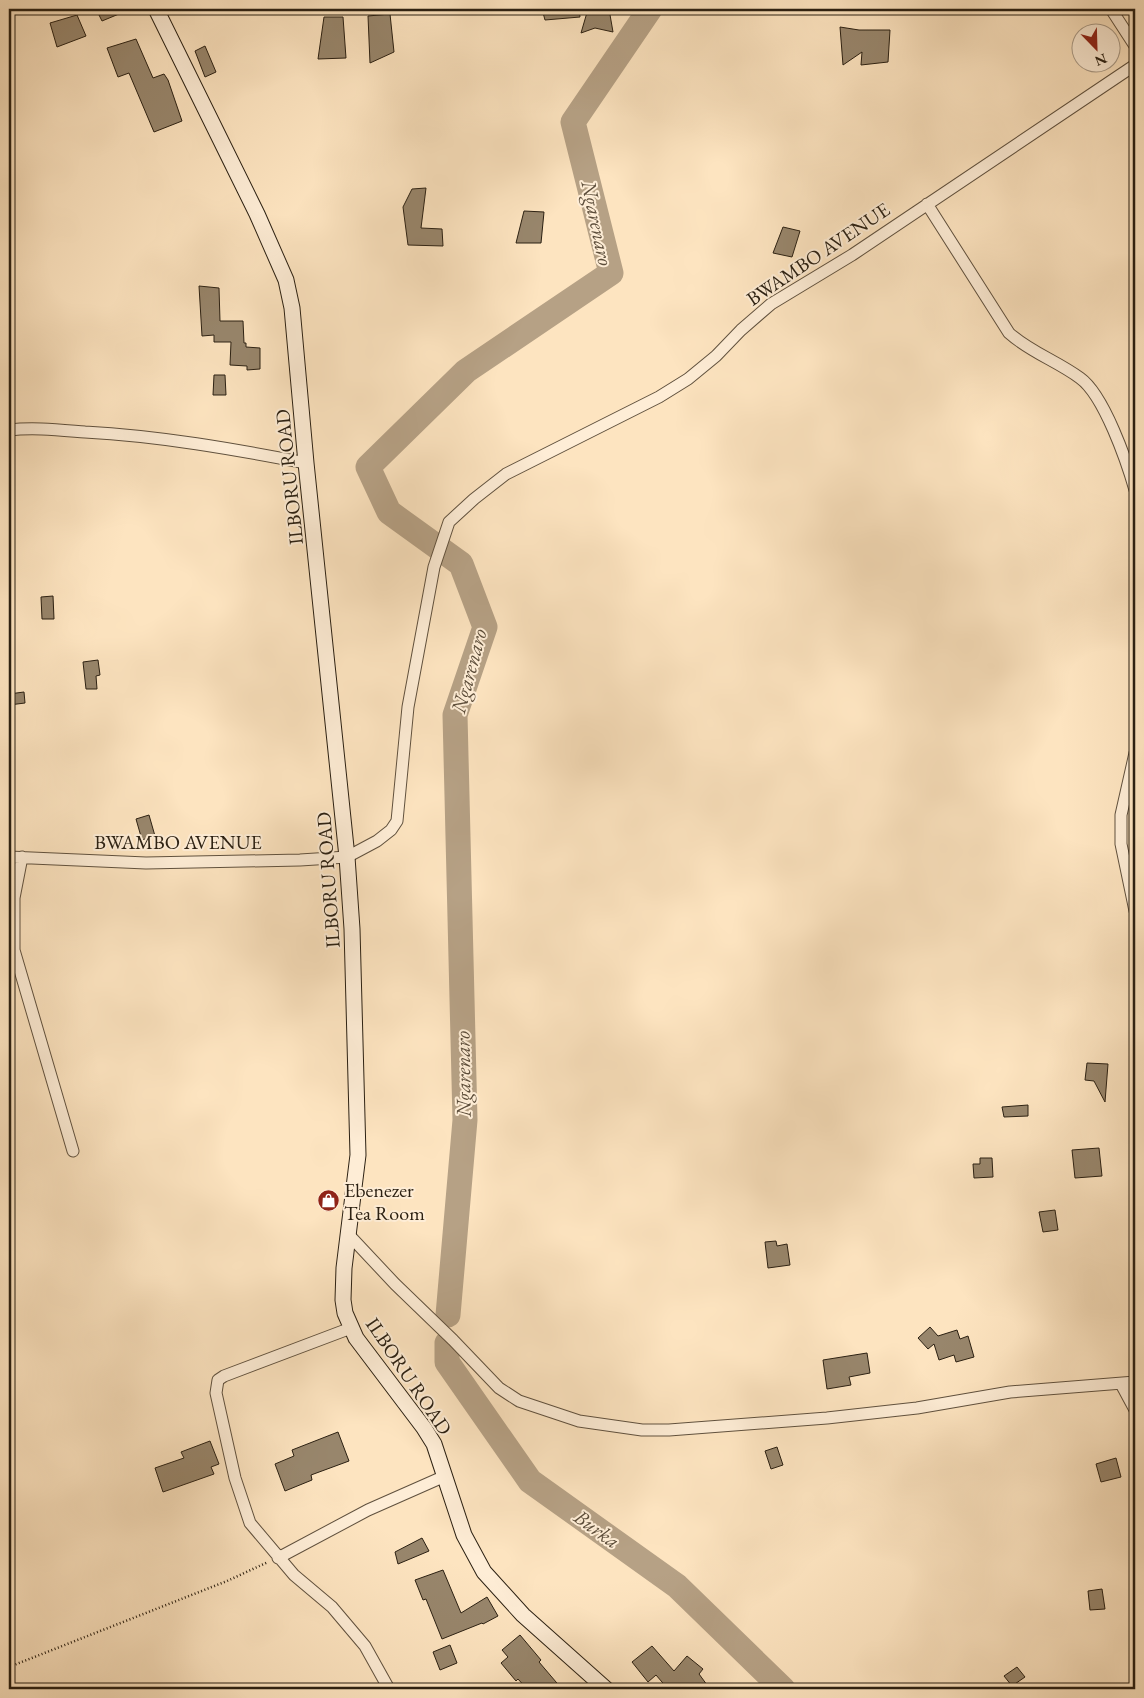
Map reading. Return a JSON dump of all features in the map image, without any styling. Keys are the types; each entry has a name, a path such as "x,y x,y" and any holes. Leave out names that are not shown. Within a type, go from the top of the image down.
{"street":[{"name":"ILBORU ROAD","path":"156,9 228,153 286,280 297,346 306,463 347,857 354,958 358,1135 356,1178 344,1268 343,1300 351,1328 375,1365 424,1428 439,1456 464,1535 484,1572 523,1615 606,1689"},
{"path":"1111,9 1135,46"},
{"name":"BWAMBO AVENUE","path":"9,857 146,863 300,860 347,857 391,830 397,821 408,707 434,567 449,522 474,498 506,474 659,397 688,378 716,356 741,330 771,304 852,255 1135,65"},
{"path":"927,204 1009,333 1020,343 1082,379 1095,394 1131,461 1135,490"},
{"path":"9,430 37,429 128,434 170,439 306,463"},
{"path":"1135,753 1120,815 1121,844 1135,911"},
{"path":"22,857 14,898 12,929 14,950 73,1151"},
{"path":"349,1235 498,1388 519,1401 579,1421 642,1430 669,1430 827,1418 917,1408 1010,1392 1135,1382"},
{"path":"351,1328 218,1380 216,1393 235,1478 250,1523 294,1575 332,1606 360,1640 381,1672 389,1689"},
{"path":"1121,1384 1135,1410"},
{"path":"278,1558 368,1510 446,1476"}],"path":[{"path":"9,1667 228,1581 278,1558"}],"building":[{"path":"96,9 131,9 102,21"},
{"path":"542,9 579,9 580,17 545,20"},
{"path":"588,9 609,9 613,32 595,28 581,33"},
{"path":"390,14 394,52 370,63 368,16"},
{"path":"77,15 86,36 57,47 50,23"},
{"path":"324,17 343,17 346,58 318,59"},
{"path":"840,27 859,30 890,30 888,62 861,65 862,52 843,65"},
{"path":"136,39 153,78 164,74 168,80 182,121 154,132 129,73 118,77 107,48"},
{"path":"205,46 216,72 205,77 195,51"},
{"path":"426,188 421,228 442,229 443,246 408,245 403,207 412,189"},
{"path":"524,211 544,212 541,243 516,243"},
{"path":"783,227 800,231 792,257 773,253"},
{"path":"199,286 219,288 220,321 243,321 244,343 246,343 246,347 260,348 260,369 247,370 247,366 230,365 231,342 214,342 214,335 202,336"},
{"path":"214,375 225,375 226,395 213,395"},
{"path":"53,596 54,619 42,619 41,597"},
{"path":"98,660 100,675 96,676 97,689 86,689 83,662"},
{"path":"24,692 25,703 9,705 9,694"},
{"path":"149,815 155,836 142,840 136,819"},
{"path":"1087,1063 1108,1064 1105,1102 1094,1081 1085,1080"},
{"path":"1028,1105 1028,1116 1004,1117 1002,1107"},
{"path":"1099,1148 1102,1176 1075,1178 1072,1150"},
{"path":"980,1158 992,1158 993,1177 974,1178 973,1164 980,1164"},
{"path":"1055,1210 1058,1230 1043,1232 1039,1212"},
{"path":"776,1241 777,1246 787,1244 790,1265 768,1268 765,1242"},
{"path":"930,1327 938,1336 957,1330 960,1339 968,1336 974,1357 956,1362 954,1355 939,1360 934,1344 928,1349 918,1338"},
{"path":"867,1353 870,1373 849,1377 851,1385 827,1389 823,1360"},
{"path":"338,1432 349,1461 311,1475 312,1480 285,1491 275,1464 294,1456 292,1450"},
{"path":"210,1441 219,1464 211,1467 214,1474 163,1492 155,1468 184,1458 181,1452"},
{"path":"777,1447 783,1465 771,1469 765,1451"},
{"path":"1116,1458 1121,1477 1101,1482 1096,1464"},
{"path":"422,1538 429,1551 398,1564 395,1552"},
{"path":"443,1570 461,1613 487,1597 498,1616 483,1624 442,1639 426,1599 423,1600 415,1580"},
{"path":"1102,1589 1105,1609 1090,1610 1088,1591"},
{"path":"520,1635 541,1660 539,1662 562,1689 527,1689 518,1679 516,1681 501,1663 508,1657 502,1650"},
{"path":"450,1645 457,1663 440,1670 433,1652"},
{"path":"652,1646 674,1671 687,1656 703,1669 699,1674 710,1689 668,1689 656,1675 648,1682 632,1662"},
{"path":"1017,1667 1025,1677 1012,1686 1004,1676"}],"waterway":[{"name":"Ngarenaro","path":"448,1315 465,1120 455,715 485,627 461,564 389,512 368,467 466,371 611,273 573,122 650,9"},
{"name":"Burka","path":"447,1343 447,1362 530,1481 677,1586 783,1689"}],"place":[{"name":"Ebenezer Tea Room","path":"328,1201"}]}
